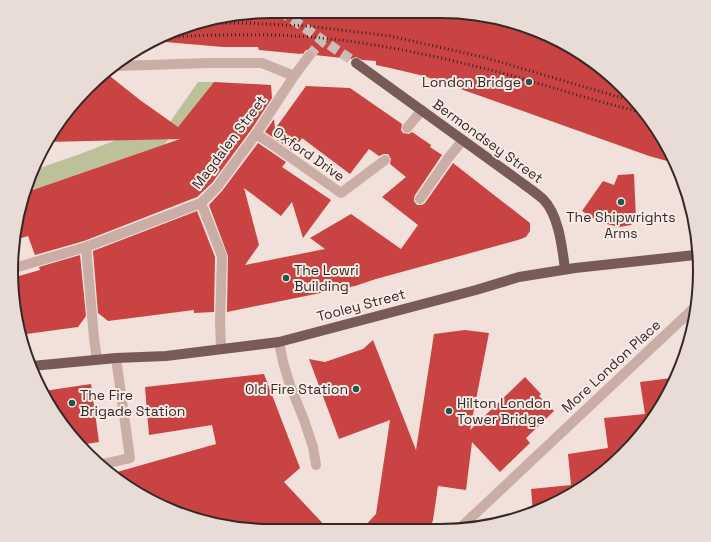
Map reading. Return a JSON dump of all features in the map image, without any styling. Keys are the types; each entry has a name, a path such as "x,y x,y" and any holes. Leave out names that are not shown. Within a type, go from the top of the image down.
{"main road":[{"name":"Bermondsey Street","path":"356,63 518,180 543,200 551,210 559,232 566,269"},
{"name":"Tooley Street","path":"36,366 116,358 166,356 279,342 476,290 519,277 566,269 692,255"}],"street":[{"name":"Magdalen Street","path":"18,267 86,247 201,203 217,187 256,134 309,56"},
{"path":"123,66 209,63 262,64 294,76"},
{"path":"407,128 422,110"},
{"name":"Oxford Drive","path":"256,134 341,193 385,160"},
{"path":"420,199 449,157 463,140"},
{"path":"201,203 222,256 220,322 221,349"},
{"path":"86,247 97,360"},
{"name":"More London Place","path":"466,522 689,312"},
{"path":"279,342 290,385 313,447 316,465"},
{"path":"107,463 130,458 116,358"}],"green space":[{"path":"198,82 214,82 165,144 31,191 40,168 142,130 170,122"}],"building":[{"name":"London Bridge","path":"271,18 440,18 473,20 521,31 567,52 594,70 607,81 641,117 668,161 649,156 424,76 376,65 376,61 362,60 356,57 351,59 315,55 313,51 309,50 306,50 303,54 300,53 301,54 259,50 258,47 223,47 164,42 190,31 222,23 238,20"},
{"path":"110,76 178,127 214,82 271,85 272,98 251,130 212,183 197,197 84,241 35,255 28,236 20,238 31,191 180,139 53,142 70,117 81,104"},
{"path":"306,86 350,88 402,124 401,130 403,133 409,134 412,132 431,145 430,147 442,155 415,195 414,201 417,205 422,205 425,203 453,163 530,223 530,231 526,237 355,286 227,312 228,256 209,205 222,191 258,143 286,162 282,167 331,200 303,238 292,202 281,216 244,188 259,245 245,265 325,249 310,238 351,214 401,249 418,225 382,197 406,177 390,164 391,159 388,154 379,156 369,149 350,174 302,138 293,151 265,132 274,119 275,129"},
{"name":"The Shipwrights Arms","path":"634,174 636,219 631,225 619,227 599,222 582,211 603,181 614,185 618,175"},
{"path":"197,211 215,257 214,312 194,313 194,310 108,321 98,313 93,251"},
{"path":"80,255 86,316 78,327 26,334 20,304 18,276 40,270 39,267"},
{"path":"465,330 489,333 470,430 525,377 541,394 539,396 554,411 526,438 530,443 500,472 472,442 466,490 438,486 432,524 367,524 376,514 390,420 339,439 309,359 325,362 363,349 373,340 416,450 434,334"},
{"path":"264,374 300,468 284,482 323,524 271,524 238,522 190,511 144,490 117,472 216,444 212,425 149,435 145,387"},
{"path":"669,378 659,398 641,425 619,450 594,472 581,481 552,498 532,507 531,489 571,485 568,454 608,448 604,418 645,414 640,382"},
{"name":"The Fire Brigade Station","path":"91,384 99,442 86,444 70,425 48,390"}],"tunnel":[{"path":"290,18 356,63"},
{"path":"309,56 323,40"}],"railway":[{"path":"220,23 308,26 390,36 483,57 625,98"},
{"path":"175,37 274,35 332,39 374,45 499,72 601,102 635,110"}],"place":[{"name":"London Bridge","path":"529,82"},
{"name":"The Shipwrights Arms","path":"621,202"},
{"name":"The Lowri Building","path":"286,278"},
{"name":"Old Fire Station","path":"356,389"},
{"name":"The Fire Brigade Station","path":"72,403"},
{"name":"Hilton London Tower Bridge","path":"449,411"}]}
